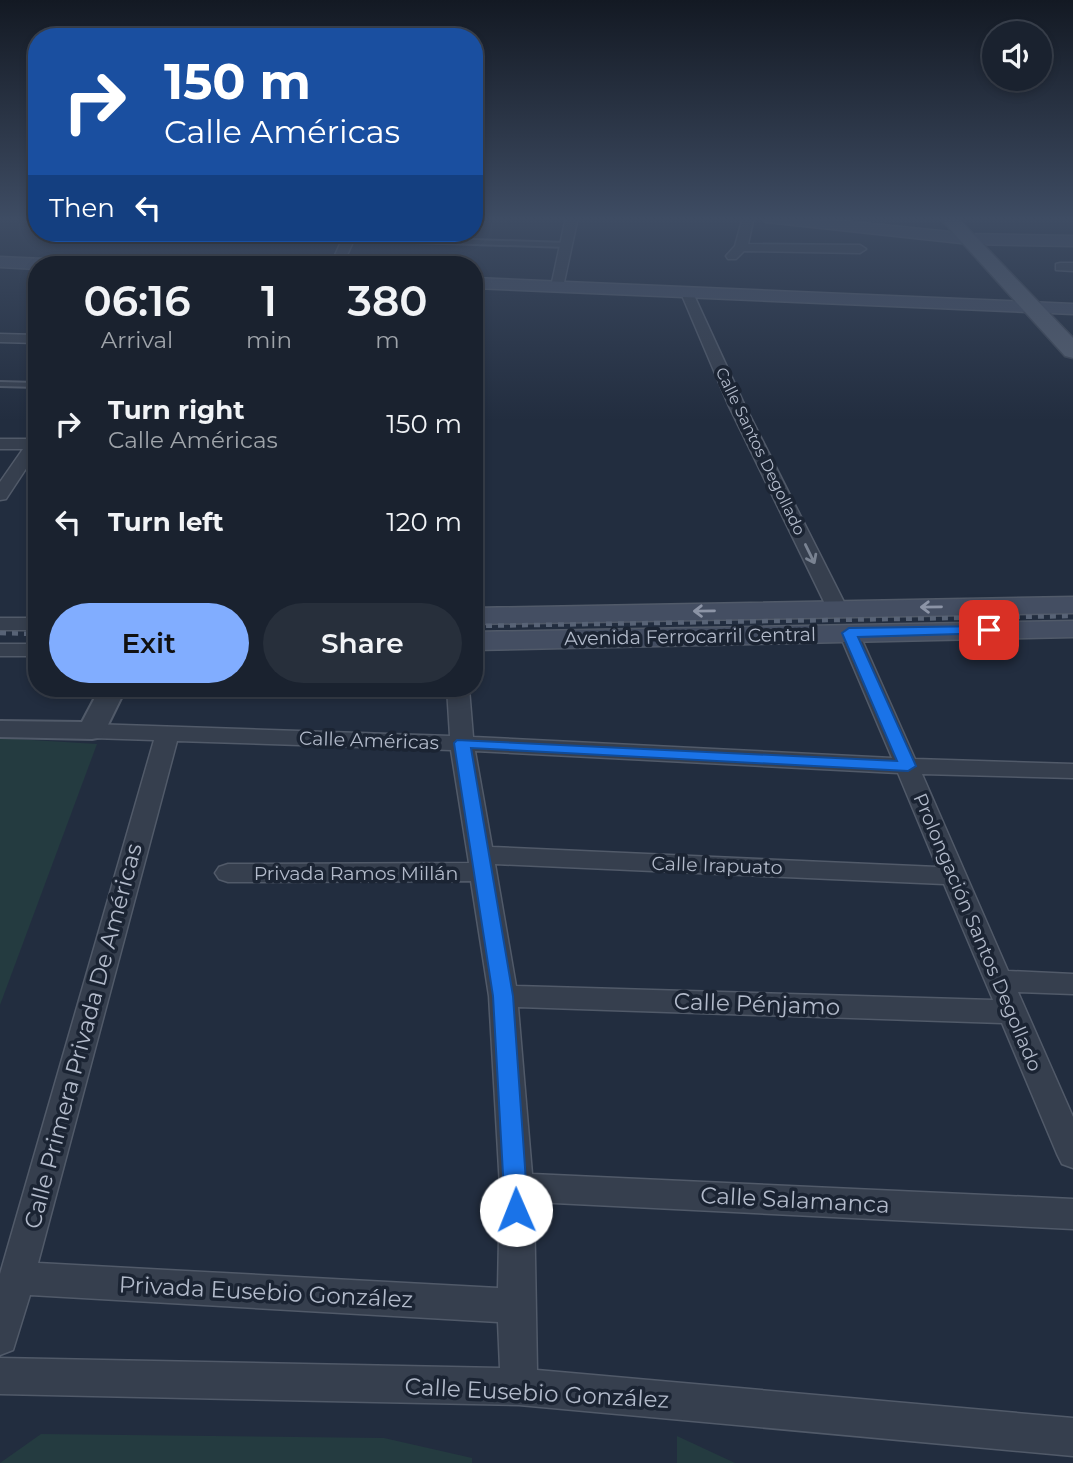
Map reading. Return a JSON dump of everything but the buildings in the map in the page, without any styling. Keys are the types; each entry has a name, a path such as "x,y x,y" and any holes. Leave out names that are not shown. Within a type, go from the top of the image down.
{"main road":[{"path":"1012,285 1073,351"},
{"path":"483,286 1073,309"},
{"name":"Avenida Ferrocarril Central","path":"483,640 1073,605"},
{"name":"Avenida Ferrocarril Central","path":"483,616 843,620 1073,629"}],"street":[{"name":"Calle Santos Degollado","path":"688,293 736,404 843,620"},
{"path":"0,338 28,340"},
{"path":"0,444 28,444"},
{"path":"0,495 28,454"},
{"name":"Prolongación Santos Degollado","path":"843,620 908,766 952,876 1001,981 1073,1154"},
{"path":"0,624 28,624"},
{"path":"0,650 28,650"},
{"path":"92,731 109,697"},
{"path":"459,697 462,743 503,996 517,1187 516,1306 519,1387"},
{"name":"Calle Américas","path":"0,729 462,743 908,766 1073,771"},
{"name":"Calle Primera Privada De Américas","path":"0,1338 167,734"},
{"name":"Privada Ramos Millán","path":"228,873 483,864"},
{"name":"Calle Irapuato","path":"483,864 952,876"},
{"path":"1001,981 1073,984"},
{"name":"Calle Pénjamo","path":"503,996 1012,1012"},
{"name":"Calle Salamanca","path":"517,1187 1073,1214"},
{"name":"Privada Eusebio González","path":"16,1278 516,1306"},
{"name":"Calle Eusebio González","path":"0,1376 519,1387 1073,1437"}],"lane":[{"path":"0,384 28,385"}],"green space":[{"path":"0,738 97,744 0,1005"},
{"path":"41,1434 384,1438 472,1458 472,1463 0,1463"},
{"path":"677,1436 735,1463 677,1463"}],"railway":[{"path":"483,626 1073,616"},
{"path":"0,633 28,634"}],"route":[{"path":"516,1210 517,1187 503,996 462,743 908,766 849,633 989,630"}]}
